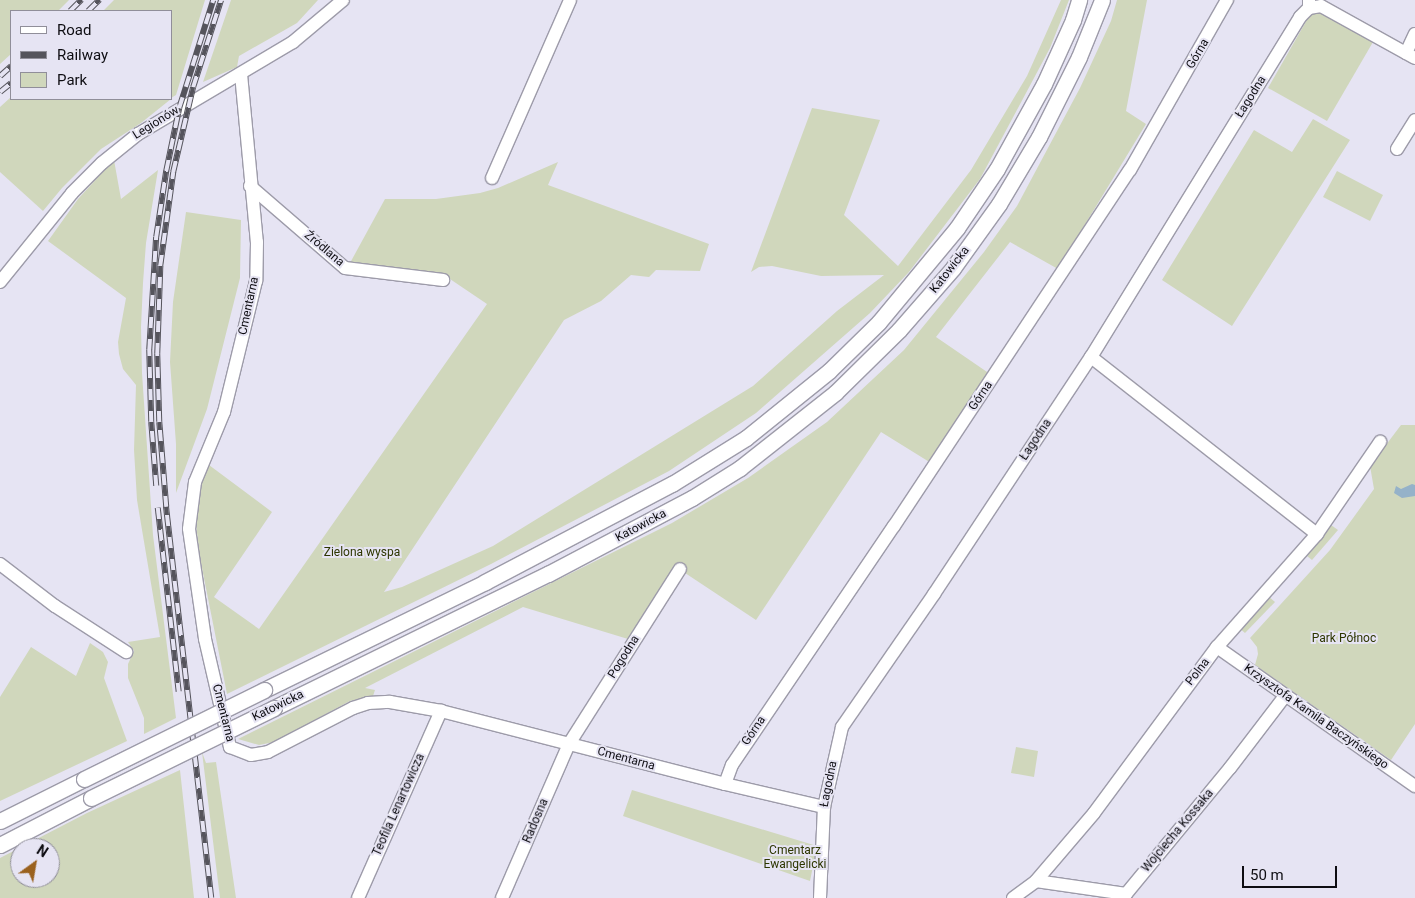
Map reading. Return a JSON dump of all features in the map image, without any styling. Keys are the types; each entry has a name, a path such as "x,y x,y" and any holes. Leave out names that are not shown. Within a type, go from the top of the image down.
{"main road":[{"name":"Katowicka","path":"0,821 485,582 672,484 746,438 829,371 878,322 958,228 997,169 1044,84 1073,20 1079,0"},
{"name":"Katowicka","path":"0,844 548,574 692,498 740,468 834,393 900,330 953,268 999,204 1039,137 1079,57 1102,0"}],"street":[{"name":"Legionów","path":"0,282 72,193 102,163 138,134 293,42 343,0"},
{"path":"492,178 570,0"},
{"name":"Górna","path":"726,784 732,765 894,526 1130,170 1227,0"},
{"path":"1309,4 1321,6 1410,55 1415,34"},
{"name":"Łagodna","path":"820,898 824,807 842,727 934,594 1091,357 1309,4"},
{"name":"Cmentarna","path":"241,74 250,186 257,242 256,281 224,412 195,482 188,529 205,639 230,747 251,755 268,752 368,703 390,702 441,711 726,784 824,807"},
{"path":"1397,149 1415,120"},
{"name":"Źródlana","path":"250,186 345,268 443,280"},
{"path":"1091,357 1317,534"},
{"name":"Polna","path":"1013,898 1036,881 1094,813 1218,647 1317,534 1380,442"},
{"path":"0,564 55,606 126,652"},
{"name":"Pogodna","path":"569,744 680,569"},
{"name":"Krzysztofa Kamila Baczyńskiego","path":"1218,647 1415,786"},
{"name":"Wojciecha Kossaka","path":"1036,881 1126,894 1230,768 1285,696"},
{"name":"Teofila Lenartowicza","path":"358,898 441,711"},
{"name":"Radosna","path":"502,898 569,744"}],"green space":[{"path":"0,0 69,0 59,10 10,10 10,55 0,64"},
{"path":"114,0 205,0 176,95 172,97 172,10 104,10"},
{"path":"231,0 318,0 297,23 239,56 237,67 203,82"},
{"name":"Zielona wyspa","path":"1061,0 1069,0 1050,48 980,179 909,272 870,313 756,413 669,471 491,564 227,694 200,558 195,516 199,488 209,465 272,512 214,597 259,629 487,304 447,277 350,263 385,199 436,199 480,193 498,188 558,162 548,185 709,244 700,271 656,270 649,277 631,275 601,301 564,320 384,592 402,587 493,546 753,386 837,311 884,275 821,276 772,266 759,267 751,272 812,108 880,120 844,215 898,266 971,170 1027,76"},
{"path":"1117,0 1147,0 1126,111 1146,124 1058,269 1010,242 936,337 990,374 931,463 881,432 756,620 676,567 628,639 523,607 365,688 375,690 373,696 350,701 274,742 259,745 238,739 672,523 748,478 827,422 904,350 984,252 1017,206 1080,88 1111,21"},
{"path":"1322,13 1373,42 1327,121 1268,88 1308,18 1313,14"},
{"path":"10,98 10,100 170,100 141,123 101,149 62,188 43,211 0,172 0,107"},
{"path":"1313,119 1350,140 1232,326 1162,280 1254,130 1292,152"},
{"path":"114,160 121,199 158,170 146,243 141,327 142,373 153,535 176,718 144,734 144,718 128,678 128,664 134,651 128,642 160,637 137,500 134,450 136,385 123,369 119,354 118,342 126,298 48,241 78,199"},
{"path":"1337,171 1383,195 1370,221 1323,197"},
{"path":"186,212 241,220 240,278 207,409 176,493 176,444 170,362 173,302"},
{"name":"Park Północ","path":"1401,425 1415,425 1415,724 1391,760 1255,665 1258,654 1257,647 1250,638 1330,550 1374,489 1370,466"},
{"path":"1331,525 1338,530 1312,560 1307,556"},
{"path":"1269,597 1275,602 1245,633 1239,628"},
{"path":"90,643 103,652 108,662 104,678 127,741 0,801 0,697 31,647 76,676"},
{"path":"1016,747 1038,751 1034,777 1011,773"},
{"path":"202,752 206,763 216,762 236,898 220,898"},
{"path":"180,770 194,898 0,898 0,858 10,853 10,888 60,888 60,838 39,838 87,813"},
{"name":"Cmentarz Ewangelicki","path":"632,790 817,846 810,881 623,816"}],"water":[{"path":"1412,484 1415,485 1415,496 1402,498 1394,493 1396,486 1401,489"}],"railway":[{"path":"71,10 81,0"},
{"path":"89,10 99,0"},
{"path":"156,486 151,422 149,350 156,237 166,171 179,108 213,0"},
{"path":"211,898 166,507 159,422 157,354 160,266 173,172 193,87 221,0"},
{"path":"0,76 10,67"},
{"path":"0,92 10,84"},
{"path":"158,508 179,692"}]}
